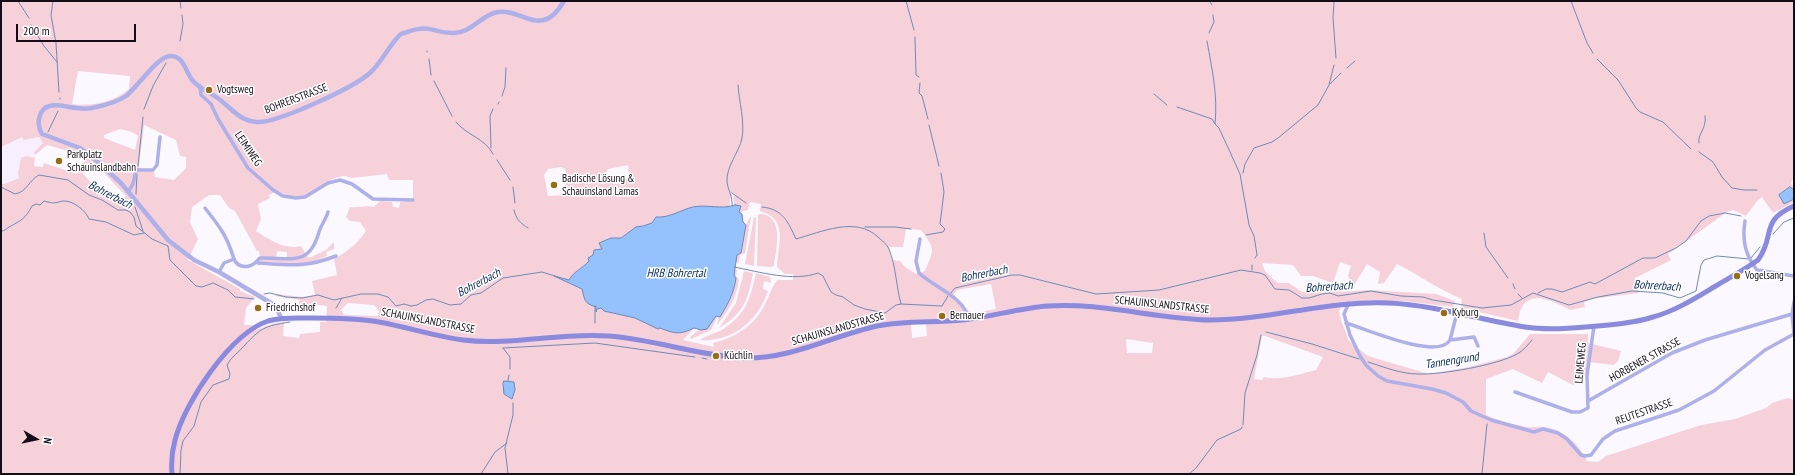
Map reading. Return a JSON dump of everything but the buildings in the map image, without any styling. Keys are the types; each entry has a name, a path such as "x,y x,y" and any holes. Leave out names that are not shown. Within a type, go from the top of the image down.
{"main road":[{"name":"SCHAUINSLANDSTRASSE","path":"172,474 172,454 178,430 193,400 218,362 228,349 249,331 271,320 281,318 343,318 377,321 458,339 480,341 591,335 611,336 716,354 753,358 793,352 873,327 895,323 969,319 1028,308 1061,305 1110,309 1184,319 1226,319 1267,316 1349,303 1391,303 1457,312 1544,329 1594,326 1631,323 1658,316 1687,304 1751,262 1758,260 1764,250 1772,221 1780,214 1794,206"}],"street":[{"name":"BOHRERSTRASSE","path":"281,318 276,306 219,272 191,258 168,240 128,192 101,164 86,152 42,134 38,121 42,111 50,105 76,108 95,108 118,100 134,88 157,63 165,57 170,56 180,60 194,82 220,100 240,117 250,120 264,121 325,99 360,80 372,71 402,34 425,27 446,33 463,32 485,17 498,12 506,12 535,21 542,21 556,13 563,3"},
{"name":"LEIMIWEG","path":"200,86 201,95 212,104 218,119 248,168 273,190 283,196 301,198 328,183 340,180 352,184 373,199 413,200"},
{"path":"128,192 133,184 136,170 153,170 157,165 160,137"},
{"path":"205,208 224,233 236,262 240,266 246,267 252,266 260,258 297,259 306,255 316,244 328,212"},
{"path":"1745,221 1743,234 1746,254 1757,270 1761,272 1794,276"},
{"path":"920,238 916,261 917,269 923,277 952,296 967,312 969,319"},
{"path":"256,262 274,265 307,265 336,256"},
{"path":"219,272 224,263 234,259"},
{"path":"1794,302 1792,314 1794,334"},
{"name":"REUTESTRASSE","path":"1349,303 1344,314 1350,335 1366,365 1386,381 1446,393 1463,402 1471,412 1497,422 1534,432 1543,430 1558,433 1567,439 1581,455 1585,456 1589,456 1603,439 1615,432 1679,410 1714,391 1765,350 1794,334"},
{"path":"1450,340 1457,312"},
{"name":"HORBENER STRASSE","path":"1515,392 1572,412 1580,412 1588,408 1588,401 1607,392 1628,377 1679,351 1705,340 1792,314"},
{"path":"1346,323 1397,342 1414,345 1443,346 1450,340 1474,337 1478,346"},
{"name":"LEIMEWEG","path":"1588,401 1587,375 1594,326"}],"shaded area":[{"path":"1,1 1794,1 1794,178 1791,183 1794,190 1790,187 1790,201 1794,199 1794,202 1773,213 1762,197 1757,201 1746,216 1733,210 1727,212 1668,254 1671,260 1635,278 1639,293 1591,299 1584,302 1585,307 1570,310 1544,299 1531,299 1525,303 1521,309 1518,321 1461,308 1462,299 1397,264 1384,283 1378,284 1380,272 1367,264 1353,287 1348,276 1351,266 1340,262 1333,283 1313,276 1301,276 1293,265 1262,263 1265,271 1278,283 1289,283 1302,292 1310,292 1323,288 1340,292 1369,290 1436,294 1455,301 1453,307 1404,301 1346,302 1339,310 1349,341 1368,356 1429,374 1469,367 1507,357 1514,353 1530,334 1588,334 1588,343 1621,351 1618,361 1614,365 1588,362 1587,374 1573,385 1548,372 1542,383 1513,369 1486,379 1486,415 1501,421 1527,427 1541,427 1556,430 1575,443 1587,461 1598,462 1606,456 1701,425 1735,419 1766,408 1772,403 1788,398 1794,400 1794,474 1,474 1,184 5,184 19,178 18,173 21,158 27,156 35,158 34,166 43,167 44,163 77,174 85,159 80,157 79,154 47,145 35,155 34,152 43,143 39,137 24,140 22,137 1,147","holes":["78,71 130,76 129,89 123,94 95,104 72,104","144,125 176,140 180,156 186,157 186,168 174,180 155,177 154,172 140,171 139,166","120,129 132,132 138,136 135,150 104,138 104,135","91,163 104,173 126,196 117,203 104,196 83,174 86,165","628,165 629,178 622,182 604,182 604,176 608,169","561,167 565,169 567,177 565,195 548,196 544,175 548,169","387,174 389,180 413,180 413,201 400,202 399,208 393,207 392,202 380,201 374,207 350,207 346,217 350,221 360,222 366,231 352,247 334,259 337,275 312,281 315,295 302,297 276,294 275,296 300,300 298,305 311,304 327,306 326,322 320,322 320,332 300,334 299,338 283,336 284,322 272,324 256,330 252,325 244,325 246,308 255,297 240,291 240,289 188,260 198,239 190,222 192,207 209,195 220,195 229,208 235,211 257,251 259,251 260,257 276,257 277,251 287,252 287,257 298,258 305,253 301,246 289,247 272,241 256,231 261,219 258,204 270,198 269,195 277,191 298,197 308,195 332,179 345,176 352,178","733,193 735,194 733,197 735,207 739,214 748,210 750,202 761,204 760,211 769,215 775,220 780,233 777,267 785,274 793,274 793,280 777,280 757,317 737,334 713,343 714,347 683,340 696,326 730,210 730,199","906,229 921,230 929,242 932,250 932,254 925,271 916,274 905,267 900,261 892,260 889,247 903,247","991,284 996,309 971,312 953,295 957,290","348,303 374,305 379,311 378,316 344,315 341,310","911,324 926,324 927,336 912,338","1262,336 1323,357 1316,370 1284,378 1264,377 1262,380 1254,379","1126,339 1153,343 1152,353 1127,353"]},
{"path":"22,137 39,137 43,143 34,152 35,158 27,156 19,178 5,184 1,184 1,147"},
{"path":"758,215 768,216 773,220 776,227 777,243 774,266 772,267 757,266"},
{"path":"750,217 745,253 740,255 739,263 731,261 735,247"},
{"path":"754,217 756,218 754,266 745,264"},
{"path":"333,243 334,249 326,252 327,256 307,264 258,261 261,259 293,260 307,256 309,258 326,250"},
{"path":"730,268 737,270 736,276 739,280 738,287 725,315 717,325"},
{"path":"744,271 753,273 744,305 734,317 719,328 736,303"},
{"path":"756,273 770,277 771,283 764,281 763,289 768,291 755,316 734,333 725,337 700,340 720,331 735,320 741,313 749,300"},
{"path":"719,313 711,330 691,339 690,337"}],"water":[{"path":"1790,187 1794,190 1794,199 1784,204 1779,195"},
{"name":"HRB Bohrertal","path":"735,205 741,206 739,212 742,214 743,222 746,225 741,253 737,255 734,275 736,278 734,289 726,308 720,317 716,316 707,329 701,330 694,328 681,333 670,332 660,328 658,329 635,318 604,311 601,308 597,309 596,312 596,307 586,301 582,289 554,276 569,280 573,274 589,261 588,258 593,255 594,250 602,249 599,243 611,238 621,238 636,227 652,223 656,217 670,215 698,206 725,207"},
{"path":"504,381 514,382 515,390 512,399 504,394"}],"waterway":[{"path":"18,1 29,18"},
{"path":"53,1 51,15 56,43 59,92"},
{"path":"180,1 181,8"},
{"path":"906,1 914,30"},
{"path":"1334,1 1333,18 1336,58"},
{"path":"1571,1 1587,43 1593,53"},
{"path":"180,41 183,24 182,15"},
{"path":"1209,33 1214,22 1213,15"},
{"path":"31,25 44,46 57,62"},
{"path":"915,37 916,75 919,77"},
{"path":"1207,41 1213,72 1216,102 1215,124 1219,128 1240,174 1249,225 1254,236 1257,255 1255,258"},
{"path":"429,59 431,75"},
{"path":"1597,59 1618,80 1640,112 1663,122 1691,149"},
{"path":"1347,68 1355,61"},
{"path":"144,109 153,86 166,63"},
{"path":"1243,173 1245,164 1254,148 1272,142 1278,138 1318,105 1329,85 1334,65"},
{"path":"502,96 505,87 506,68"},
{"path":"1330,84 1341,73"},
{"path":"434,81 452,116"},
{"path":"920,83 919,93 922,96 928,119"},
{"path":"732,206 727,176 728,170 740,144 743,132 738,85"},
{"path":"1154,94 1167,105"},
{"path":"1177,107 1212,119 1215,124"},
{"path":"491,148 490,116 493,109"},
{"path":"48,132 58,111"},
{"path":"1699,143 1699,137 1705,124 1705,116"},
{"path":"138,166 143,117"},
{"path":"456,122 485,144 493,154"},
{"path":"929,125 939,166"},
{"path":"1699,152 1713,162 1722,177 1732,188 1757,190"},
{"path":"497,160 510,180"},
{"path":"926,235 943,232 945,229 940,224 944,192 941,173"},
{"path":"136,194 137,174"},
{"name":"Bohrerbach","path":"1,187 15,194 22,191 39,175 68,180 89,195 102,200 118,210 126,210 130,212 134,217 136,226 152,239 168,246 170,260 196,286 202,287 213,283 228,290 235,297 254,299"},
{"path":"513,187 515,203"},
{"path":"732,193 746,203"},
{"path":"1,231 23,219 32,206 36,204 40,205 44,201 50,203 67,201 79,207 89,219 106,222 134,235 144,233"},
{"path":"135,207 143,231"},
{"path":"762,207 775,210 784,217 796,239 827,230 849,227 859,227 878,237 889,249 901,304"},
{"path":"514,210 519,220 528,228"},
{"path":"1538,293 1546,289 1562,292 1590,282 1595,284 1643,258 1655,258 1676,248 1686,241 1701,221 1709,216 1725,213 1741,216"},
{"name":"Bohrerbach","path":"1773,234 1784,222 1794,218"},
{"path":"865,227 895,227 911,229"},
{"path":"1484,233 1486,247 1508,278"},
{"path":"1794,238 1794,254"},
{"name":"Bohrerbach","path":"1751,258 1760,247"},
{"name":"Bohrerbach","path":"950,294 955,288 1012,275 1020,275 1096,294 1159,290 1241,270 1265,275 1275,289 1289,290 1302,298 1309,298 1330,293 1338,296 1371,291 1401,296 1423,297 1482,308 1511,305 1533,293 1569,305 1598,297 1632,291 1663,293 1680,298 1696,291 1701,265 1704,260 1717,256 1749,259"},
{"path":"1252,265 1252,270"},
{"name":"Bohrerbach","path":"734,267 776,275 798,277 818,273 823,276 831,292 836,295 843,297 854,305 885,313 896,305 901,304 942,306 948,296"},
{"name":"Bohrerbach","path":"264,294 270,293 286,297 302,298 318,295 334,300 361,294 378,294 388,297 396,306 404,304 411,306 417,305 426,300 433,299 450,305 461,304 471,295 481,293 503,278 542,272 558,277"},
{"path":"1513,284 1515,289"},
{"name":"Bohrerbach","path":"1518,294 1522,298"},
{"path":"336,308 342,298"},
{"path":"595,306 595,323"},
{"path":"180,474 183,441 194,426 201,402 213,385 229,379 230,374 227,365 229,362 259,332 274,325 290,322"},
{"name":"Tannengrund","path":"1266,332 1312,344 1359,359"},
{"name":"Tannengrund","path":"1243,425 1245,393 1257,355 1261,335"},
{"name":"Tannengrund","path":"1368,362 1405,373 1440,373 1497,362 1517,354 1532,340"},
{"path":"503,348 595,343 695,357"},
{"path":"503,348 510,357 510,369"},
{"path":"702,358 707,359"},
{"path":"508,381 509,375"},
{"path":"508,474 505,448 513,415 513,403"},
{"path":"1482,474 1487,424"},
{"name":"Tannengrund","path":"1189,474 1196,468 1217,440 1241,429 1242,427"},
{"path":"481,474 495,452 507,443"}],"place":[{"name":"Vogtsweg","path":"209,90"},
{"name":"Parkplatz Schauinslandbahn","path":"59,161"},
{"name":"Badische Lösung & Schauinsland Lamas","path":"554,185"},
{"name":"Vogelsang","path":"1737,276"},
{"name":"Friedrichshof","path":"258,308"},
{"name":"Kyburg","path":"1444,313"},
{"name":"Bernauer","path":"942,316"},
{"name":"Küchlin","path":"716,356"}]}
